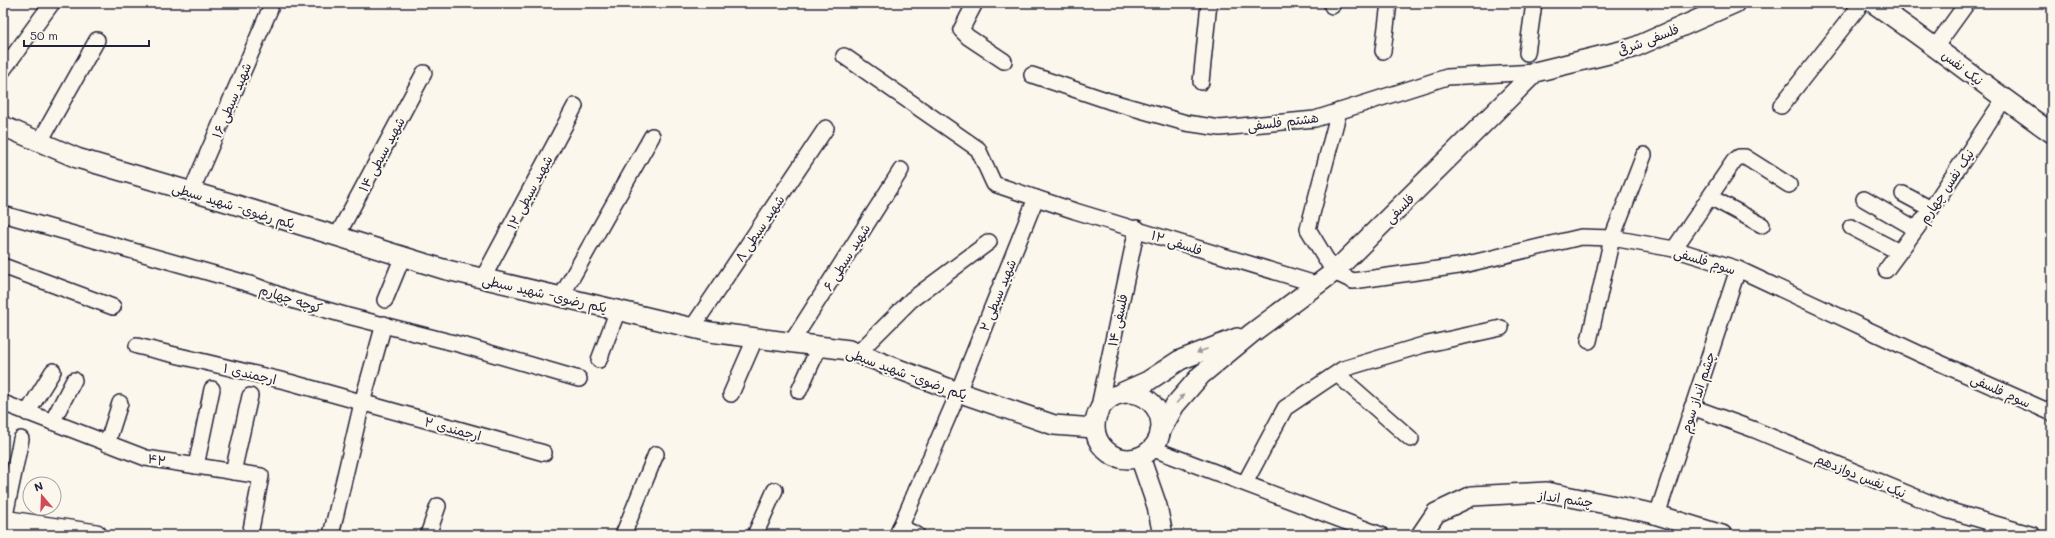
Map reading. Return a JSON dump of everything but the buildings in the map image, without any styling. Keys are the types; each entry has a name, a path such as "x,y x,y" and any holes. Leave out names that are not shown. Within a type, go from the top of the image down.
{"main road":[{"path":"3,521 49,532 87,534"}],"street":[{"path":"3,70 52,3"},
{"path":"975,3 961,30 968,37 1004,61"},
{"path":"1201,82 1209,3"},
{"path":"1383,51 1389,3"},
{"path":"1527,53 1534,3"},
{"name":"فلسفی شرقی","path":"1535,72 1633,48 1735,3"},
{"path":"1781,106 1862,3"},
{"name":"نیک نفس","path":"1873,3 1936,46 2004,99 2052,133"},
{"path":"1936,46 1967,3"},
{"name":"شهید سبطی ۱۶","path":"191,192 270,9"},
{"path":"40,143 97,40"},
{"name":"۱۲ فلسفی","path":"844,56 978,149 994,184 1137,228 1184,245 1319,285"},
{"name":"هشتم فلسفی","path":"1032,75 1109,101 1172,119 1220,128 1315,119 1447,77 1535,72"},
{"name":"فلسفی","path":"1252,333 1319,285 1334,272 1535,72"},
{"name":"شهید سبطی ۱۴","path":"338,236 424,73"},
{"name":"نیک نفس چهارم","path":"1886,270 1931,209 2004,99"},
{"name":"۱۲ شهید سبطی","path":"483,278 575,106"},
{"path":"1334,272 1308,229 1339,111"},
{"name":"یکم رضوی- شهید سبطی","path":"3,126 77,158 403,256 483,278 692,328 755,339 849,350 956,398 1054,425 1096,420"},
{"name":"۸ شهید سبطی","path":"692,328 826,128"},
{"path":"561,297 652,136"},
{"path":"1588,341 1612,238 1644,155"},
{"path":"1674,249 1734,161 1739,157 1745,157 1789,186"},
{"name":"۶ شهید سبطی","path":"791,343 901,170"},
{"path":"1903,194 1931,209"},
{"path":"1710,197 1762,225"},
{"name":"۲ شهید سبطی","path":"898,531 956,398 1036,198"},
{"path":"1864,199 1916,229"},
{"name":"کوچه چهارم","path":"3,214 253,285 302,303 384,324 579,379"},
{"path":"1851,227 1899,252"},
{"name":"۱۴ فلسفی","path":"1096,420 1137,228"},
{"name":"سوم فلسفی","path":"1334,272 1353,282 1459,266 1581,237 1612,238 1674,249 1738,269 1922,355 2052,413"},
{"path":"857,354 911,300 989,242"},
{"path":"385,300 403,256"},
{"path":"3,266 113,308"},
{"name":"چشم انداز سوم","path":"1656,515 1738,269"},
{"path":"599,360 618,310"},
{"path":"331,535 362,403 384,324"},
{"path":"1245,483 1285,408 1343,369 1423,345 1501,328"},
{"path":"1252,333 1201,375 1175,405 1150,446 1126,459 1112,456 1099,444 1096,420 1115,395 1148,381 1180,360 1252,333"},
{"path":"731,394 755,339"},
{"name":"۱ ارجمندی","path":"137,346 289,382 362,403"},
{"path":"799,391 819,347"},
{"path":"27,413 53,371"},
{"path":"1337,374 1411,439"},
{"path":"52,422 74,380"},
{"path":"196,466 212,389"},
{"path":"1115,395 1138,394 1150,401 1159,414 1150,446 1157,506 1163,535"},
{"path":"233,472 250,396"},
{"name":"۴۲","path":"3,403 146,458 261,476 250,535"},
{"path":"107,444 120,403"},
{"name":"۲ ارجمندی","path":"362,403 544,453"},
{"name":"نیک نفس دوازدهم","path":"1692,407 1755,430 1947,510 2033,535"},
{"path":"3,525 20,439"},
{"path":"1150,446 1381,535"},
{"path":"623,535 656,454"},
{"path":"755,535 775,490"},
{"name":"چشم انداز","path":"1421,535 1436,513 1472,496 1546,492 1656,515 1722,535"},
{"path":"428,535 438,506"},
{"path":"898,531 917,535"}]}
